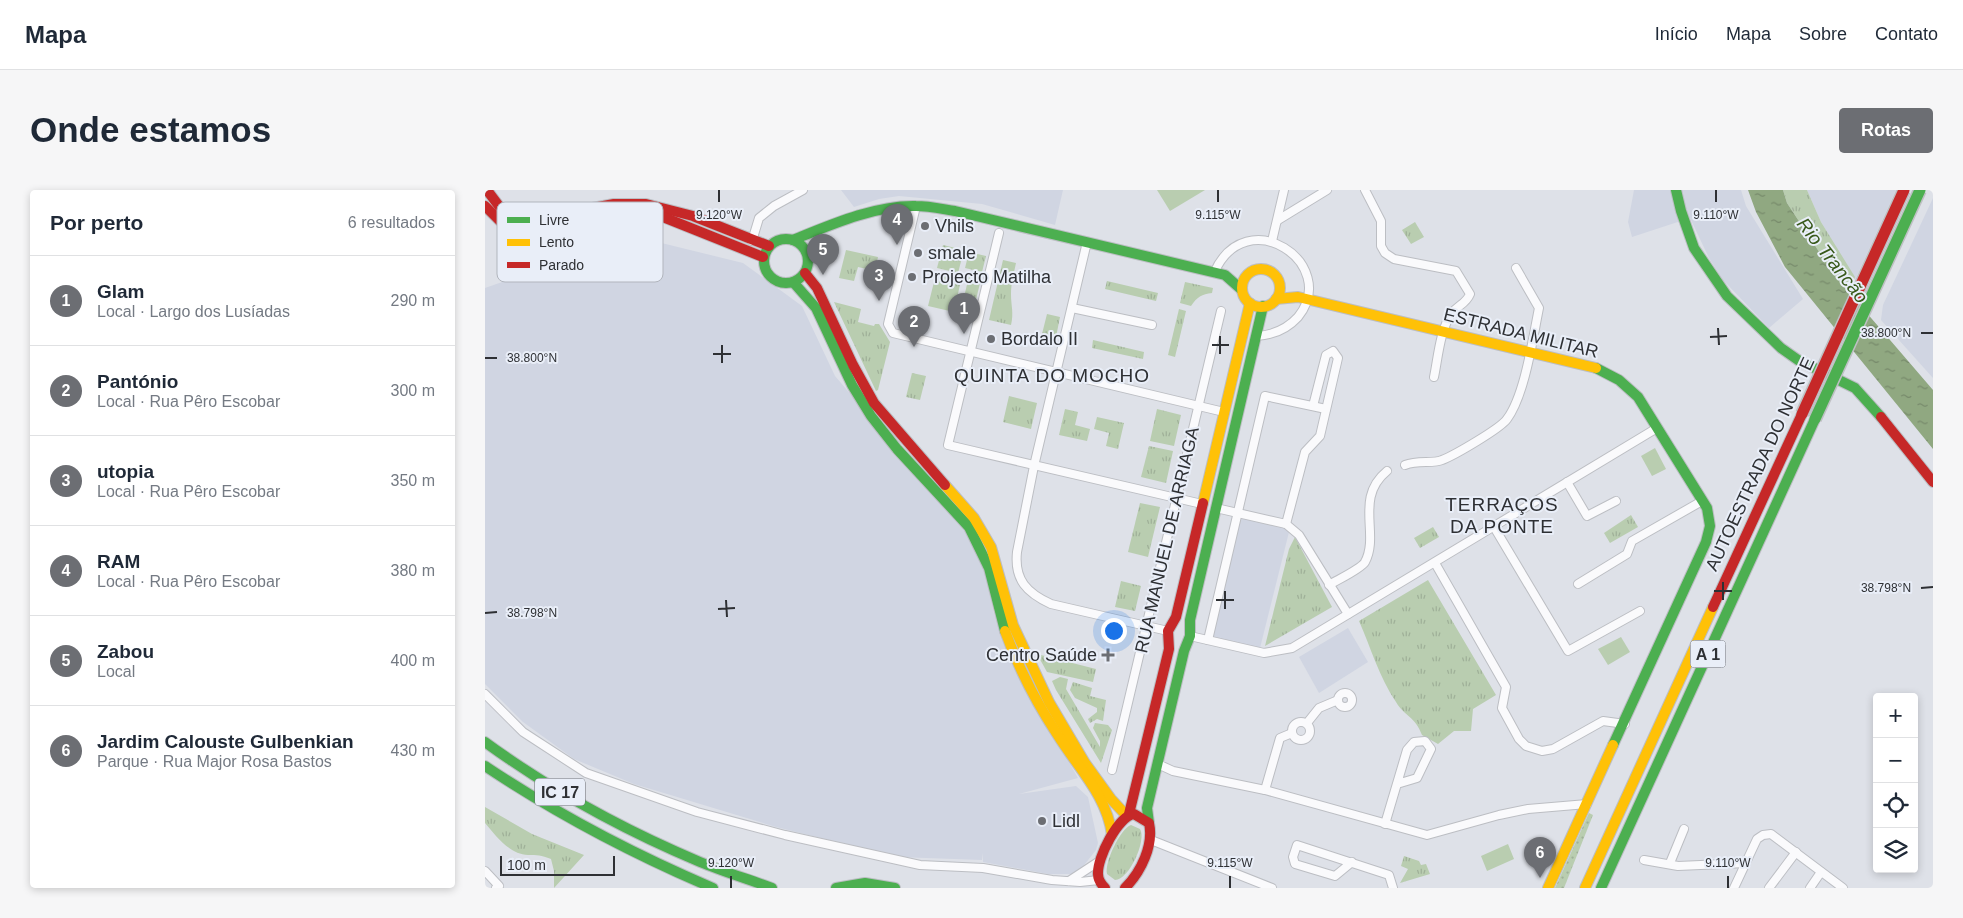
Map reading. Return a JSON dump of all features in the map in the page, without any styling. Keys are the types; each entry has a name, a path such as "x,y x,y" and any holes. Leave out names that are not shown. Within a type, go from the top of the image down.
{"main road":[{"path":"487,190 497,205"},
{"path":"1676,190 1694,249 1703,266 1722,293 1786,352 1857,389 1933,482"},
{"name":"AUTOESTRADA DO NORTE","path":"1585,888 1904,190"},
{"name":"AUTOESTRADA DO NORTE","path":"1601,888 1920,190"},
{"path":"485,206 497,219"},
{"path":"793,240 812,231 894,209 916,206 955,211 1219,274 1266,270 1279,281 1276,299 1263,306 1249,303"},
{"path":"663,207 674,208 752,241 766,251"},
{"path":"663,217 766,251"},
{"path":"766,251 765,270 769,276 781,284 794,283 805,273 808,266 807,254 812,231"},
{"path":"766,251 784,239 793,240 801,244 807,254"},
{"path":"1242,290 1246,276 1251,272"},
{"path":"805,273 817,288 853,364 875,403 974,518 987,537 995,553 1006,603 1018,640 1056,712 1112,800 1128,815 1140,816 1149,823"},
{"path":"1101,885 1098,871 1101,860 1117,824 1128,815 1135,795 1169,649 1170,631 1249,303 1242,290 1219,274"},
{"name":"ESTRADA MILITAR","path":"1279,281 1302,298"},
{"path":"794,283 807,293 844,370 866,410 969,527 977,540 987,562 1002,624 1020,666 1057,734 1101,800 1110,818 1112,835"},
{"name":"ESTRADA MILITAR","path":"1276,299 1302,298 1596,368 1613,376 1627,385 1638,397 1707,508 1710,526 1706,542 1625,724 1548,888"},
{"path":"1125,888 1135,875 1151,840 1147,808 1263,306"},
{"path":"1170,631 1182,622 1188,636"},
{"path":"1170,631 1176,644 1188,636"},
{"name":"IC 17","path":"485,742 537,778 608,819 702,863 768,886"},
{"name":"IC 17","path":"485,766 565,818 630,852 713,888"},
{"path":"1112,800 1123,801 1135,795"},
{"path":"1135,875 1135,888"},
{"path":"836,888 845,884 870,882 895,888"}],"street":[{"path":"752,241 759,218 774,206 803,190"},
{"path":"1272,241 1284,190"},
{"path":"1278,220 1327,190"},
{"path":"1365,190 1381,220 1381,246 1385,253 1394,259 1456,271 1470,294 1467,302 1451,314 1444,332 1434,377"},
{"path":"916,206 889,324 893,333 1224,412"},
{"path":"999,233 948,445 1202,504"},
{"path":"1219,274 1225,254 1234,247 1248,241 1272,241 1283,245 1297,257 1305,271 1308,286 1302,298 1300,314 1293,322 1271,334 1257,336"},
{"path":"1087,242 1034,466 1016,563 1019,578 1026,589 1051,604 1170,631"},
{"path":"1405,465 1417,461 1441,461 1507,420 1515,405 1530,352 1539,308 1516,268"},
{"path":"1072,308 1152,326"},
{"name":"RUA MANUEL DE ARRIAGA","path":"1112,770 1221,311"},
{"path":"1286,524 1305,452 1320,436 1338,358 1333,352 1326,355 1313,406"},
{"path":"1208,640 1265,396 1326,409"},
{"path":"1188,636 1264,653 1292,648 1657,428"},
{"path":"1329,585 1365,564 1371,545 1368,520 1371,498 1379,478 1387,471"},
{"path":"1567,482 1587,516 1616,501"},
{"path":"1578,584 1627,554 1632,541 1702,501"},
{"path":"1216,508 1286,524 1299,535 1348,614"},
{"path":"1494,527 1568,651 1639,611"},
{"path":"1435,563 1506,687 1502,708 1519,739 1526,746 1542,750 1553,749 1603,721 1625,724"},
{"path":"485,694 523,732 586,774 697,812 785,835 920,865 983,868 1052,880 1101,885"},
{"path":"1307,724 1319,708 1338,700"},
{"path":"1303,721 1311,731 1306,739 1299,740 1292,733 1292,728 1296,723 1303,721"},
{"path":"1265,790 1280,738 1292,733"},
{"path":"1385,824 1407,750 1414,742 1425,741 1431,749 1417,778 1397,784"},
{"path":"1158,759 1161,765 1173,771 1265,790 1427,835 1528,809 1587,804"},
{"path":"1153,780 1159,774 1173,771"},
{"path":"1670,863 1684,829"},
{"path":"1734,888 1757,839 1763,835 1771,834 1843,888"},
{"path":"1151,840 1273,888"},
{"path":"1352,862 1335,876 1295,864 1293,857 1297,845 1352,862 1389,875 1393,888"},
{"path":"1769,888 1796,852"},
{"path":"1069,881 1101,860"},
{"path":"1644,860 1670,863 1677,866 1746,863"},
{"path":"485,871 497,887"},
{"path":"1810,888 1821,872"},
{"path":"1079,882 1087,888"}],"shaded area":[{"path":"841,190 1063,190 1055,225 982,204 899,196 879,199 854,207"},
{"path":"1634,190 1741,190 1746,206 1803,299 1769,328 1723,280 1709,258 1690,218 1632,237 1628,222"},
{"path":"1807,190 1896,190 1855,280 1821,222"},
{"path":"1933,198 1933,378 1881,320 1883,305"},
{"path":"663,243 743,263 802,306 835,376 961,523 983,560 994,614 1031,695 1078,778 1019,794 1076,786 1088,797 1098,843 1096,850 1081,869 1072,874 1048,874 983,862 983,853 982,860 898,857 776,827 634,784 574,759 523,722 485,684 485,288 502,282 663,282"},
{"path":"1238,513 1290,528 1259,652 1208,640"},
{"path":"1348,628 1368,662 1319,693 1299,657"}],"green space":[{"path":"1157,190 1205,190 1170,211"},
{"path":"1783,190 1807,190 1821,222 1855,277 1849,292 1835,276 1787,203"},
{"path":"1415,222 1424,237 1411,244 1402,230"},
{"path":"943,245 964,250 958,273 937,268"},
{"path":"846,250 878,257 875,271 858,267 854,281 839,278"},
{"path":"969,252 986,256 982,272 965,268"},
{"path":"1003,260 1016,263 1011,290 1011,325 989,320"},
{"path":"936,274 961,280 954,312 928,306"},
{"path":"969,276 981,279 972,316 960,314"},
{"path":"1107,281 1158,293 1156,301 1105,289"},
{"path":"1185,282 1213,288 1212,293 1200,296 1191,306 1180,303"},
{"path":"834,302 861,309 858,322 874,326 879,324 890,342 878,390 876,391"},
{"path":"1179,309 1186,311 1175,357 1168,355"},
{"path":"1047,314 1060,317 1056,337 1042,334"},
{"path":"1093,340 1144,352 1143,359 1092,348"},
{"path":"912,373 926,376 920,400 906,397"},
{"path":"1009,396 1037,403 1031,429 1003,422"},
{"path":"1065,409 1078,412 1075,425 1090,429 1087,441 1059,435"},
{"path":"1157,409 1181,415 1174,446 1150,441"},
{"path":"1097,417 1124,423 1118,449 1106,446 1109,433 1094,429"},
{"path":"1149,446 1173,451 1166,483 1141,477"},
{"path":"1655,448 1666,469 1652,476 1641,456"},
{"path":"1140,503 1160,507 1148,557 1128,552"},
{"path":"1631,515 1638,527 1610,543 1604,533"},
{"path":"1433,527 1439,537 1420,548 1414,538"},
{"path":"1295,537 1332,607 1265,646 1289,549"},
{"path":"1428,580 1496,695 1473,709 1471,731 1454,731 1438,744 1422,735 1413,720 1396,702 1380,673 1359,621"},
{"path":"1121,581 1141,586 1135,611 1115,607"},
{"path":"1621,637 1630,652 1608,665 1598,649"},
{"path":"1037,654 1096,669 1093,682 1047,672"},
{"path":"1060,677 1068,679 1066,689 1100,747 1100,741 1093,728 1095,723 1108,725 1112,730 1101,763 1056,690 1052,681"},
{"path":"1073,682 1092,688 1090,696 1106,700 1103,721 1097,719 1090,723 1088,719 1097,712 1097,708 1075,698 1070,690"},
{"path":"485,807 532,834 584,855 554,888 554,871 551,859 521,854 509,848 498,839 485,823"},
{"path":"1589,813 1593,815 1564,888 1555,888"},
{"path":"1131,825 1140,829 1142,834 1139,850 1126,874 1115,880 1107,874 1110,855 1122,833"},
{"path":"1508,844 1514,859 1487,871 1481,856"},
{"path":"1404,856 1419,861 1421,865 1426,864 1430,874 1400,883 1408,869 1401,866"}],"water":[{"path":"1748,190 1783,190 1787,203 1835,276 1933,390 1933,449 1785,267 1756,212"}],"traffic: fast":[{"path":"1676,190 1694,248 1727,296 1781,348 1798,360 1855,388 1881,417"},
{"path":"1815,419 1920,190"},
{"path":"793,240 837,222 869,212 900,207 926,206 955,211 1225,275 1242,290"},
{"path":"790,239 802,245 807,252 808,261 807,270 802,277 795,282 782,283 774,280 767,273 764,257 767,249 774,242 790,239"},
{"path":"794,283 816,308 852,385 871,416 897,449 969,527 989,568 1005,631"},
{"path":"1149,823 1147,808 1184,651 1190,636 1190,620 1263,306"},
{"path":"1596,368 1619,380 1638,397 1707,508 1710,526 1706,542 1613,745"},
{"path":"1601,888 1815,419"},
{"path":"485,742 536,777 616,823 700,862 772,888"},
{"path":"485,766 540,801 596,832 713,888"},
{"path":"836,888 865,883 895,888"}],"traffic: slow":[{"path":"1261,269 1274,275 1280,288 1274,301 1261,307 1248,301 1242,288 1248,275 1261,269"},
{"path":"1276,299 1298,297 1596,368"},
{"path":"1203,503 1250,303"},
{"path":"945,485 974,518 991,547 1013,625 1049,702 1085,763 1111,799 1126,815"},
{"path":"1585,888 1713,607"},
{"path":"1005,631 1028,684 1042,709 1098,794 1109,821 1112,835"},
{"path":"1548,888 1613,745"}],"traffic: jam":[{"path":"487,190 497,203"},
{"path":"1802,414 1904,190"},
{"path":"485,206 497,218"},
{"path":"663,208 693,216 769,246"},
{"path":"663,217 763,257"},
{"path":"805,273 817,288 853,365 874,403 945,485"},
{"path":"1713,607 1802,414"},
{"path":"1881,417 1933,482"},
{"path":"1129,814 1169,649 1168,631 1176,617 1203,503"},
{"path":"1105,888 1100,882 1098,874 1101,858 1115,830 1128,816 1134,814 1149,823 1150,840 1141,866 1125,888"}],"place":[{"name":"Vhils","path":"925,226"},
{"name":"RAM","path":"897,245"},
{"name":"smale","path":"918,253"},
{"name":"Zabou","path":"823,275"},
{"name":"Projecto Matilha","path":"912,277"},
{"name":"utopia","path":"879,301"},
{"name":"Glam","path":"964,334"},
{"name":"Bordalo II","path":"991,339"},
{"name":"Pantónio","path":"914,347"},
{"name":"Centro Saúde","path":"1108,655"},
{"name":"Lidl","path":"1042,821"},
{"name":"Jardim Calouste Gulbenkian","path":"1540,878"}],"district":[{"name":"QUINTA DO MOCHO","path":"1052,375"},
{"name":"TERRAÇOS DA PONTE","path":"1502,515"}],"water label":[{"name":"Rio Trancão","path":"1833,260"}]}
